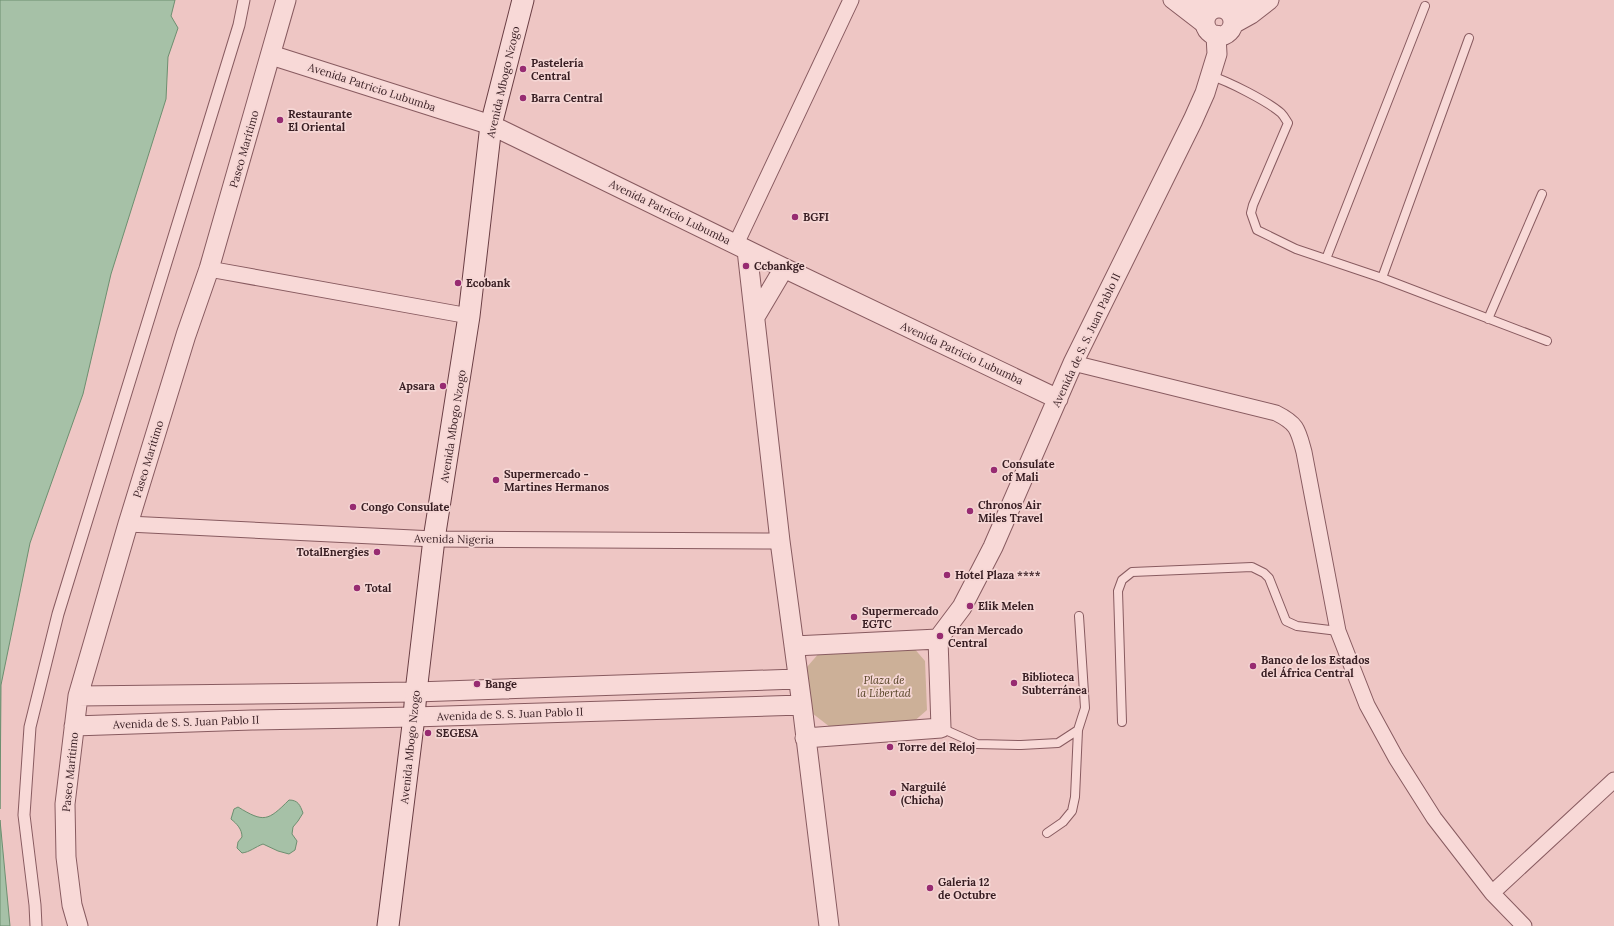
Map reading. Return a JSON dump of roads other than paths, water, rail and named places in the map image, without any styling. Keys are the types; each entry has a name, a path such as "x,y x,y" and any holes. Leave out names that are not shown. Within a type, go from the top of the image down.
{"main road":[{"name":"Avenida Mbogo Nzogo","path":"388,926 434,539 469,316 491,125 523,0"}],"street":[{"path":"36,926 35,905 24,814 30,727 58,614 239,25 244,0"},
{"name":"Paseo Marítimo","path":"78,926 72,905 66,857 65,804 78,696 128,524 186,335 209,269 286,0"},
{"path":"829,926 780,541 755,317 741,247 851,0"},
{"path":"1171,0 1211,31 1225,35 1233,24 1251,14 1268,0"},
{"path":"1176,0 1218,8 1228,12 1231,15 1233,24"},
{"path":"1211,31 1206,18 1208,14 1218,8 1244,1 1268,0"},
{"name":"Avenida de S. S. Juan Pablo II","path":"938,639 962,607 993,547 1073,363 1175,158 1205,93 1217,54 1211,31"},
{"name":"Avenida Patricio Lubumba","path":"271,55 491,125 784,268 1058,399"},
{"path":"755,317 784,268"},
{"path":"209,269 469,316"},
{"path":"1073,363 1276,413 1290,420 1296,428 1304,452 1338,631 1366,705 1396,758 1434,818 1492,893 1524,926"},
{"name":"Avenida Nigeria","path":"128,524 434,539 780,541"},
{"path":"794,646 938,639 941,728 805,738"},
{"path":"78,696 416,692 798,679"},
{"path":"250,693 252,720"},
{"name":"Avenida de S. S. Juan Pablo II","path":"74,726 802,705"},
{"path":"1492,893 1614,780"}],"lane":[{"path":"1326,259 1425,6"},
{"path":"1382,278 1469,38"},
{"path":"1211,76 1220,79 1270,106 1282,114 1288,123 1253,205 1251,213 1258,230 1296,249 1382,278 1547,341"},
{"path":"1488,319 1542,194"},
{"path":"1122,722 1118,591 1122,580 1132,572 1252,567 1264,573 1269,578 1286,621 1297,626 1338,631"},
{"path":"1047,833 1063,822 1072,811 1075,798 1078,730 1085,708 1079,616"},
{"path":"941,728 977,744 1021,745 1058,743 1078,730"}],"place":[{"name":"Pastelería Central","path":"523,69"},
{"name":"Barra Central","path":"523,98"},
{"name":"Restaurante El Oriental","path":"280,120"},
{"name":"BGFI","path":"795,217"},
{"name":"Ccbankge","path":"746,266"},
{"name":"Ecobank","path":"458,283"},
{"name":"Apsara","path":"443,386"},
{"name":"Consulate of Mali","path":"994,470"},
{"name":"Supermercado - Martines Hermanos","path":"496,480"},
{"name":"Congo Consulate","path":"353,507"},
{"name":"Chronos Air Miles Travel","path":"970,511"},
{"name":"TotalEnergies","path":"377,552"},
{"name":"Hotel Plaza ****","path":"947,575"},
{"name":"Total","path":"357,588"},
{"name":"Elik Melen","path":"970,606"},
{"name":"Supermercado EGTC","path":"854,617"},
{"name":"Gran Mercado Central","path":"940,636"},
{"name":"Banco de los Estados del África Central","path":"1253,666"},
{"name":"Biblioteca Subterránea","path":"1014,683"},
{"name":"Bange","path":"477,684"},
{"name":"SEGESA","path":"428,733"},
{"name":"Torre del Reloj","path":"890,747"},
{"name":"Narguilé (Chicha)","path":"893,793"},
{"name":"Galeria 12 de Octubre","path":"930,888"}],"park label":[{"name":"Plaza de la Libertad","path":"884,686"}]}
